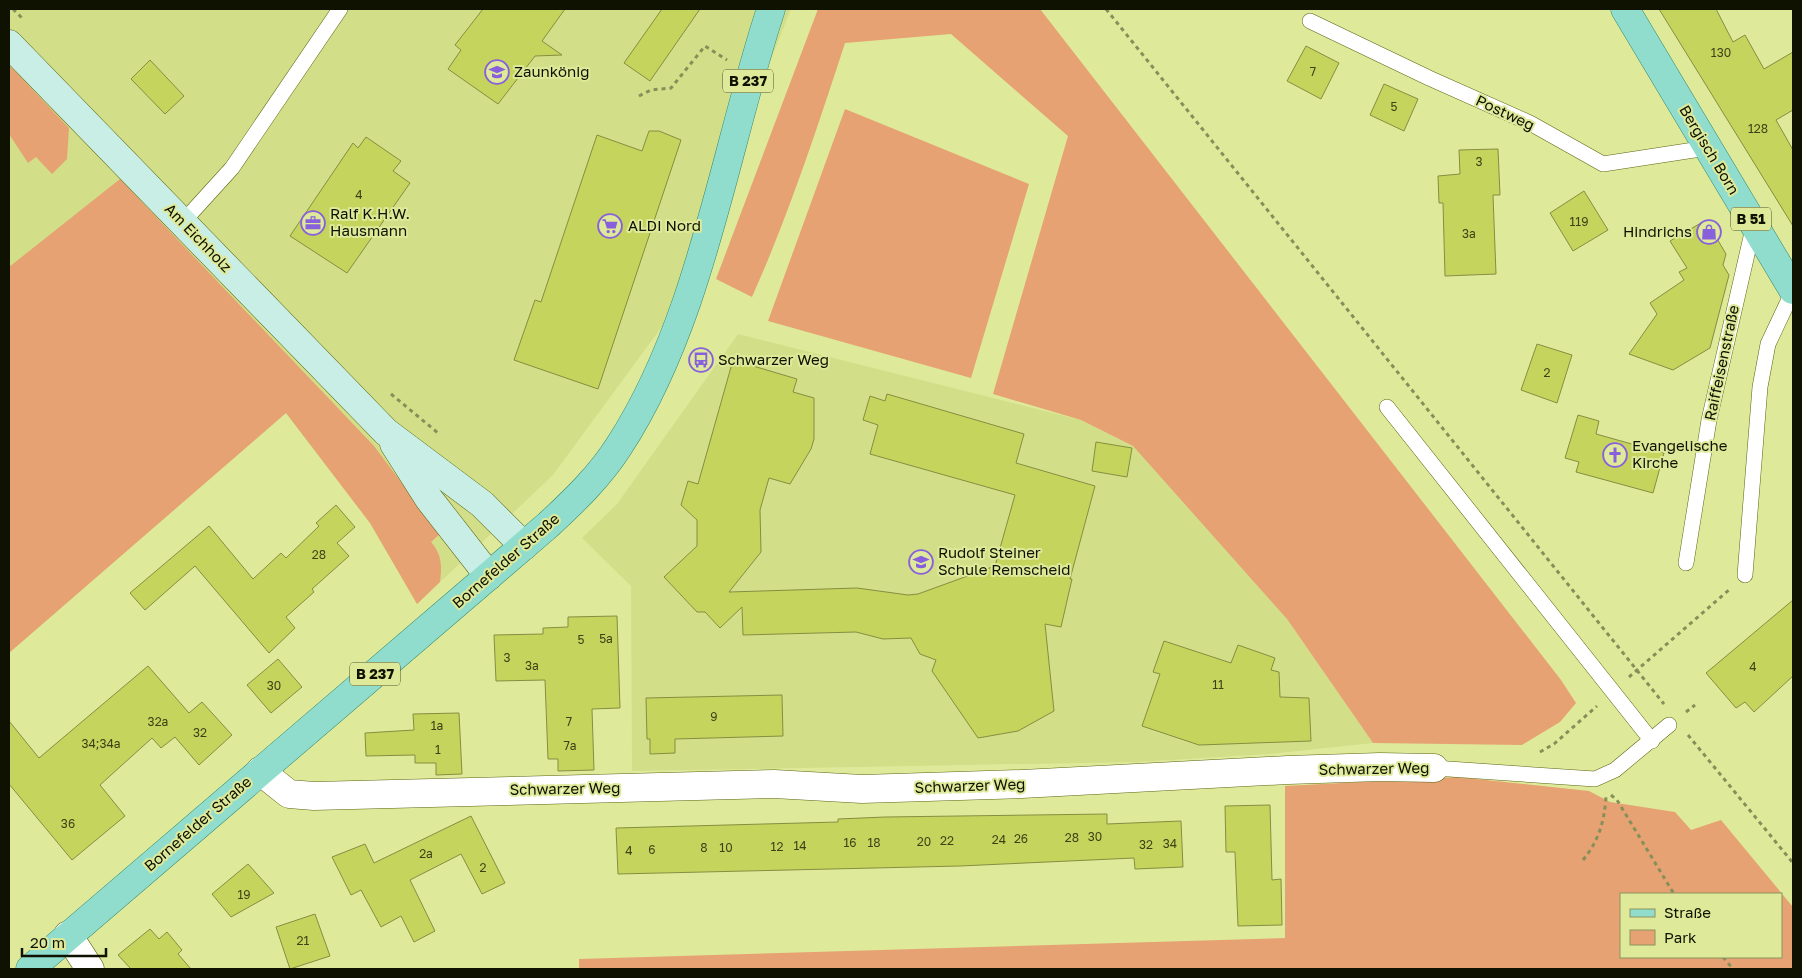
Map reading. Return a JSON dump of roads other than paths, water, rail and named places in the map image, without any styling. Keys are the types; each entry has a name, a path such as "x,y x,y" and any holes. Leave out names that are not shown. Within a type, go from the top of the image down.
{"main road":[{"name":"Bornefelder Straße","path":"30,969 524,546 590,484 618,447 652,386 685,307 729,155 750,73 771,9"},
{"name":"Bergisch Born","path":"1625,9 1793,290"},
{"name":"Am Eichholz","path":"9,44 386,432 482,504 524,546"},
{"name":"Am Eichholz","path":"386,432 429,499 489,576"}],"street":[{"name":"Schwarzer Weg","path":"260,771 289,794 314,796 774,784 862,789 1022,784 1288,770 1380,767 1434,768"},
{"path":"68,935 90,969"}],"lane":[{"path":"182,222 232,168 340,9"},
{"name":"Postweg","path":"1310,21 1530,123 1604,164 1707,148"},
{"name":"Raiffeisenstraße","path":"1686,563 1710,420 1754,224"},
{"path":"1745,575 1760,388 1768,344 1793,290"},
{"path":"1387,407 1652,741"},
{"name":"Schwarzer Weg","path":"1434,768 1595,778 1615,770 1670,725"}],"place":[{"name":"Zaunkönig","path":"497,72"},
{"name":"Ralf K.H.W. Hausmann","path":"313,223"},
{"name":"ALDI Nord","path":"610,226"},
{"name":"Hindrichs","path":"1709,232"},
{"name":"Schwarzer Weg","path":"701,360"},
{"name":"Evangelische Kirche","path":"1615,455"},
{"name":"Rudolf Steiner Schule Remscheid","path":"921,562"}]}
